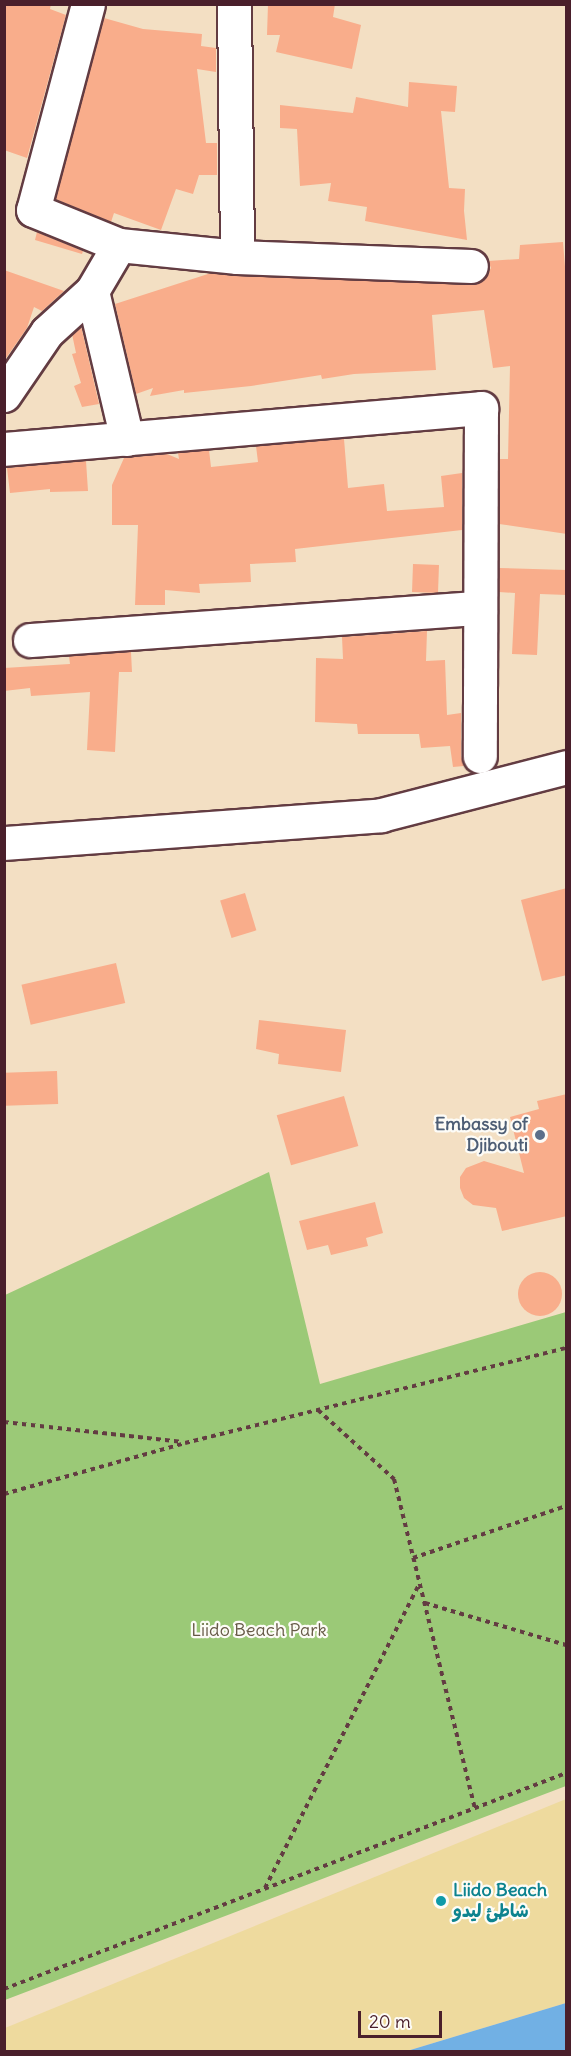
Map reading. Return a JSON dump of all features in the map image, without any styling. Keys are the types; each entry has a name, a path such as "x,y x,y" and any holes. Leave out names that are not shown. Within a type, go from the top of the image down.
{"street":[{"path":"88,4 19,211 119,245 237,257 471,266"},
{"path":"234,4 237,257"},
{"path":"4,395 47,332 92,291 119,245"},
{"path":"92,291 127,439"},
{"path":"4,449 481,408 480,756"},
{"path":"30,640 480,608"},
{"path":"4,843 381,815 567,767"}],"path":[{"path":"4,1494 185,1443 567,1348"},
{"path":"317,1410 393,1479 475,1808"},
{"path":"4,1422 185,1443"},
{"path":"413,1558 567,1506"},
{"path":"265,1889 419,1583"},
{"path":"424,1603 567,1646"},
{"path":"4,1989 567,1773"}],"green space":[{"name":"Liido Beach Park","path":"269,1172 320,1384 566,1312 566,1786 5,2000 5,1295"}],"sand":[{"name":"Liido Beach شاطئ ليدو","path":"566,1799 566,2003 407,2051 5,2052 5,2028"}],"water":[{"path":"566,2003 566,2051 407,2051"}],"building":[{"path":"4,4 51,4 50,9 66,15 27,158 4,150"},
{"path":"268,4 335,4 333,17 361,25 352,69 276,52 280,35 267,35"},
{"path":"104,18 143,29 202,34 201,46 216,48 216,72 197,69 206,143 217,143 217,175 199,175 193,194 176,189 161,230 114,213 111,222 55,199"},
{"path":"409,82 457,86 455,112 441,111 449,188 465,189 464,211 467,240 365,221 367,207 328,201 331,183 300,186 297,129 280,128 280,105 353,113 356,97 408,107"},
{"path":"37,232 83,251 82,254 35,240"},
{"path":"563,242 567,291 567,534 499,524 500,459 508,459 510,366 493,368 484,310 432,315 436,370 354,374 322,379 321,375 251,386 184,393 184,390 150,396 153,388 136,394 115,304 211,273 471,285 479,283 486,276 491,268 488,261 519,259 520,245"},
{"path":"4,270 64,291 42,311 34,307 27,328 4,361"},
{"path":"81,326 99,404 82,407 74,386 81,383 72,354 76,353 72,334"},
{"path":"344,439 348,488 384,484 387,511 444,507 441,476 462,473 462,530 295,549 296,562 250,564 251,582 199,584 200,593 165,590 165,605 135,605 138,525 112,525 112,485 124,458 167,454 179,459 178,453 209,450 211,467 258,462 256,446"},
{"path":"86,461 88,491 50,492 50,489 10,493 7,468"},
{"path":"413,564 439,565 438,593 412,592"},
{"path":"499,568 567,570 567,595 540,594 537,655 512,654 515,593 499,592"},
{"path":"427,631 426,661 445,660 447,715 461,713 461,756 464,766 453,767 450,746 421,748 419,734 358,734 357,724 315,722 316,658 343,659 342,637"},
{"path":"131,652 132,672 119,672 115,752 87,750 90,692 31,696 30,688 4,691 4,668 70,664 69,656"},
{"path":"567,888 567,975 542,981 521,900"},
{"path":"245,893 256,930 232,938 220,901"},
{"path":"116,963 125,1003 31,1025 21,985"},
{"path":"259,1020 346,1030 341,1072 278,1064 279,1054 256,1049"},
{"path":"57,1071 58,1104 5,1106 4,1073"},
{"path":"567,1094 567,1216 502,1231 496,1208 473,1205 464,1198 460,1188 460,1177 466,1168 484,1161 524,1173 510,1117 539,1109 537,1101"},
{"path":"344,1096 358,1146 291,1165 277,1115"},
{"path":"375,1202 383,1233 366,1238 368,1246 331,1255 328,1245 307,1250 299,1221"},
{"path":"540,1272 556,1278 562,1294 556,1310 540,1316 524,1310 518,1294 524,1278"}],"place":[{"name":"Embassy of Djibouti","path":"540,1135"},
{"name":"Liido Beach شاطئ ليدو","path":"441,1901"}]}
